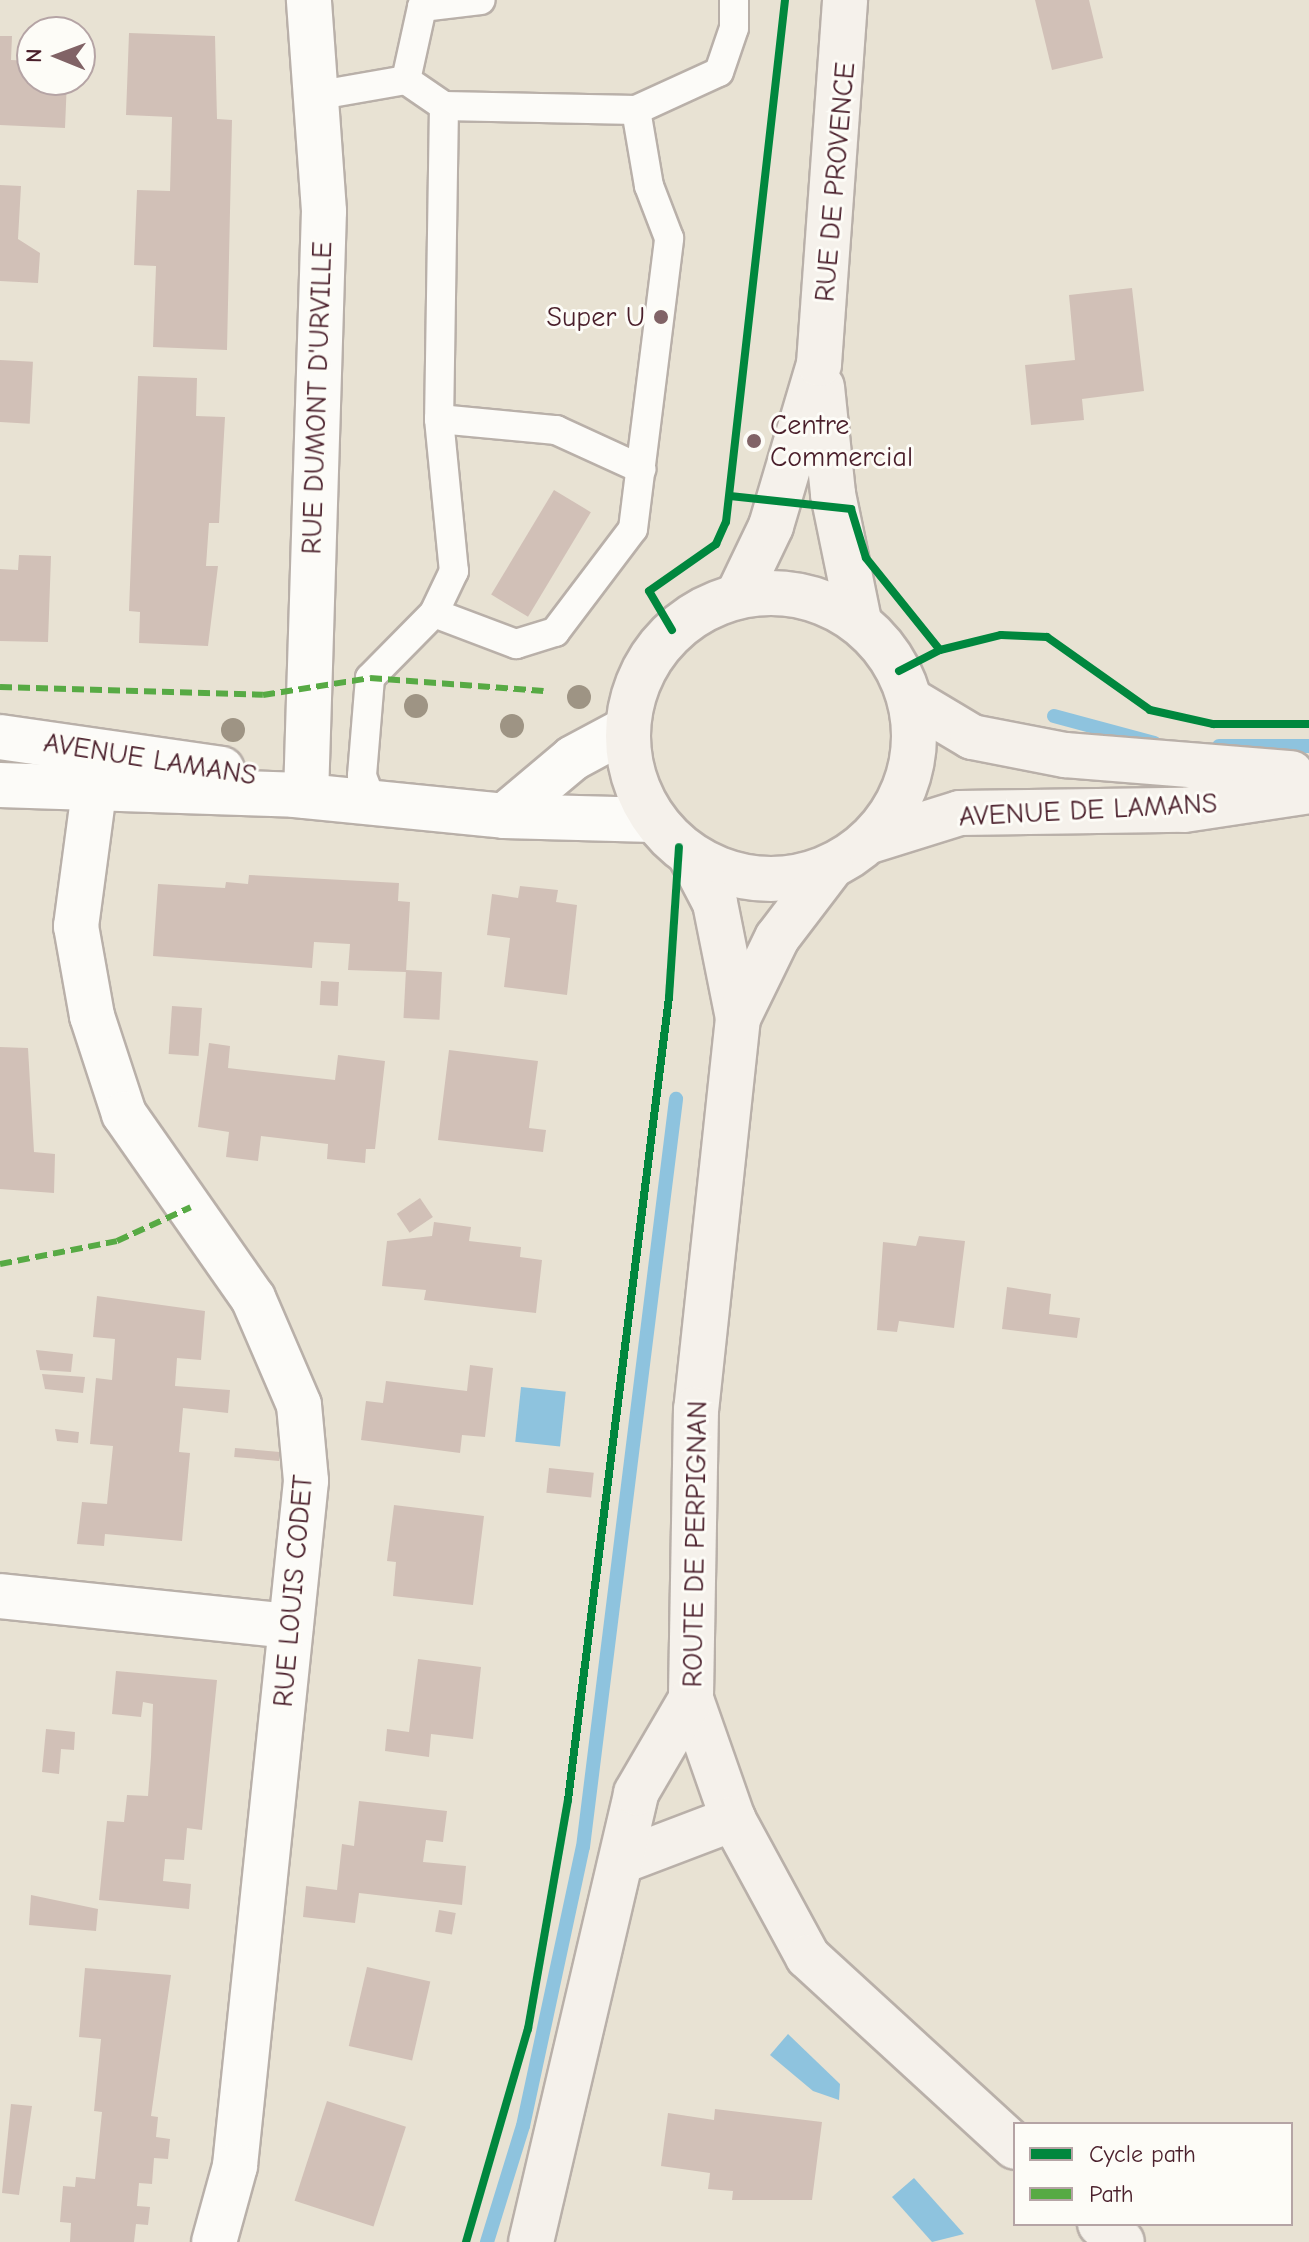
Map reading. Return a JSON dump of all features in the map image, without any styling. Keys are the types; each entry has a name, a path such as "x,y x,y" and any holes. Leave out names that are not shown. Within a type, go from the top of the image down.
{"main road":[{"name":"RUE DE PROVENCE","path":"845,0 819,364 833,494 859,621"},
{"name":"RUE DE PROVENCE","path":"738,595 771,526 819,364"},
{"path":"781,592 822,600 859,621 887,653 910,700 909,776 870,841 831,867 772,879 735,876 690,855 653,820 633,777 627,729 633,692 672,630 738,595 781,592"},
{"name":"AVENUE DE LAMANS","path":"910,700 972,737 1065,755 1309,774"},
{"name":"AVENUE DE LAMANS","path":"870,841 960,813 1184,810 1309,791"},
{"name":"ROUTE DE PERPIGNAN","path":"690,855 715,903 738,1018 696,1409 691,1699 733,1819 808,1957 1013,2145"},
{"name":"ROUTE DE PERPIGNAN","path":"738,1018 777,938 831,867"},
{"path":"531,2242 625,1860 636,1793 691,1699"},
{"path":"625,1860 733,1819"},
{"path":"1102,2226 1122,2242"}],"street":[{"name":"RUE DUMONT D'URVILLE","path":"300,795 324,211 320,95 309,0"},
{"path":"504,816 573,758 627,729"},
{"name":"AVENUE LAMANS","path":"0,737 95,771 504,816 653,820"},
{"name":"AVENUE LAMANS","path":"0,785 95,771"},
{"name":"RUE LOUIS CODET","path":"95,771 76,926 92,1016 124,1114 253,1298 299,1405 306,1481 235,2166 214,2242"},
{"path":"0,1596 290,1626"}],"lane":[{"path":"406,80 422,7 481,0"},
{"path":"320,95 406,80 444,106 636,110 719,72 734,28 734,0"},
{"path":"372,802 362,776 370,678 434,613 454,571 439,419 444,106"},
{"path":"434,613 516,644 555,632 633,529 669,238 649,186 636,110"},
{"path":"439,419 556,430 641,469"}],"water":[{"path":"521,1387 566,1392 560,1446 515,1442"},
{"path":"788,2034 840,2084 839,2100 813,2091 770,2055"},
{"path":"914,2178 964,2234 932,2242 892,2197"}],"building":[{"path":"1035,0 1089,0 1103,58 1052,70"},
{"path":"129,33 215,36 217,119 232,120 227,350 153,347 156,266 134,265 137,190 170,191 172,117 126,115"},
{"path":"0,36 12,36 11,60 16,60 16,96 66,96 65,128 0,125"},
{"path":"0,185 21,186 18,239 40,253 38,283 0,281"},
{"path":"1132,288 1144,391 1082,399 1084,420 1031,425 1025,365 1075,360 1069,295"},
{"path":"0,360 33,362 30,424 0,422"},
{"path":"138,376 197,378 196,416 225,417 219,523 209,523 206,566 218,566 208,646 139,643 140,612 129,611"},
{"path":"554,490 591,512 528,617 491,595"},
{"path":"19,555 51,556 48,642 0,641 0,569 18,570"},
{"path":"249,875 399,883 398,901 410,902 406,972 348,970 350,944 314,942 312,968 153,956 158,884 225,888 226,882 248,884"},
{"path":"520,886 558,890 556,902 577,905 567,995 504,987 510,938 487,935 492,894 518,898"},
{"path":"406,970 442,972 439,1020 403,1018"},
{"path":"321,981 339,982 338,1006 320,1005"},
{"path":"172,1006 202,1008 199,1056 169,1054"},
{"path":"209,1043 230,1046 228,1068 335,1080 338,1055 385,1061 375,1149 366,1149 365,1163 327,1159 328,1144 261,1136 258,1161 226,1157 229,1132 198,1127"},
{"path":"0,1047 28,1048 34,1152 55,1154 54,1193 0,1189"},
{"path":"449,1050 538,1061 529,1128 546,1130 543,1152 438,1140"},
{"path":"420,1198 433,1217 410,1233 397,1214"},
{"path":"434,1222 471,1227 469,1241 521,1247 520,1257 542,1260 536,1313 424,1300 426,1290 382,1286 387,1241 432,1236"},
{"path":"919,1236 965,1241 954,1328 899,1321 897,1332 877,1330 883,1242 916,1246"},
{"path":"1007,1287 1051,1294 1049,1314 1080,1318 1077,1338 1002,1329"},
{"path":"97,1296 205,1311 201,1360 177,1358 175,1386 230,1390 228,1413 183,1408 179,1452 190,1453 182,1541 105,1534 104,1546 77,1544 82,1502 107,1504 113,1446 90,1444 96,1378 112,1380 115,1339 93,1337"},
{"path":"36,1350 73,1354 71,1372 40,1370"},
{"path":"470,1365 493,1368 485,1437 462,1435 460,1453 361,1440 366,1401 383,1403 386,1381 467,1391"},
{"path":"42,1374 85,1377 83,1393 45,1389"},
{"path":"55,1429 79,1432 78,1443 57,1441"},
{"path":"235,1448 280,1452 279,1461 234,1457"},
{"path":"549,1468 594,1473 591,1498 546,1493"},
{"path":"394,1505 484,1516 473,1605 393,1596 396,1562 387,1561"},
{"path":"418,1659 481,1667 473,1739 431,1734 429,1757 385,1751 387,1729 409,1732"},
{"path":"116,1671 217,1680 202,1830 187,1828 184,1860 165,1859 163,1881 191,1884 189,1909 99,1900 107,1821 124,1822 127,1795 148,1796 151,1757 153,1704 143,1702 141,1717 112,1714"},
{"path":"46,1729 75,1732 74,1750 61,1749 59,1774 42,1772"},
{"path":"359,1801 447,1811 443,1842 426,1840 423,1862 466,1866 462,1905 359,1893 355,1923 303,1917 306,1886 337,1890 342,1844 354,1846"},
{"path":"31,1895 98,1909 96,1931 29,1925"},
{"path":"439,1910 456,1913 452,1935 435,1932"},
{"path":"367,1967 430,1982 412,2061 349,2046"},
{"path":"85,1968 171,1975 151,2116 158,2117 156,2137 170,2139 168,2159 154,2158 152,2184 139,2183 137,2206 150,2207 148,2225 136,2224 134,2242 70,2242 71,2223 60,2222 63,2186 75,2187 76,2177 95,2179 102,2112 94,2111 101,2039 79,2037"},
{"path":"327,2101 406,2127 373,2227 295,2201"},
{"path":"11,2104 32,2106 19,2195 2,2193"},
{"path":"715,2109 822,2122 812,2200 732,2200 733,2191 708,2189 710,2173 661,2166 668,2113 714,2120"}],"waterway":[{"path":"1054,716 1154,743"},
{"path":"1219,746 1309,746"},
{"path":"487,2242 523,2126 583,1847 676,1099"}],"marked path":[{"path":"0,687 263,695 370,678 544,691"},
{"path":"0,1264 117,1241 191,1207"}],"cycle path":[{"path":"672,630 649,591 716,544 726,522 785,0"},
{"path":"730,496 851,509 866,558 940,650"},
{"path":"899,671 940,650 1001,635 1047,637 1150,710 1213,724 1309,724"},
{"path":"466,2242 528,2029 568,1800 669,997 679,847"}],"place":[{"name":"Super U","path":"661,317"},
{"name":"Centre Commercial","path":"754,441"}]}
